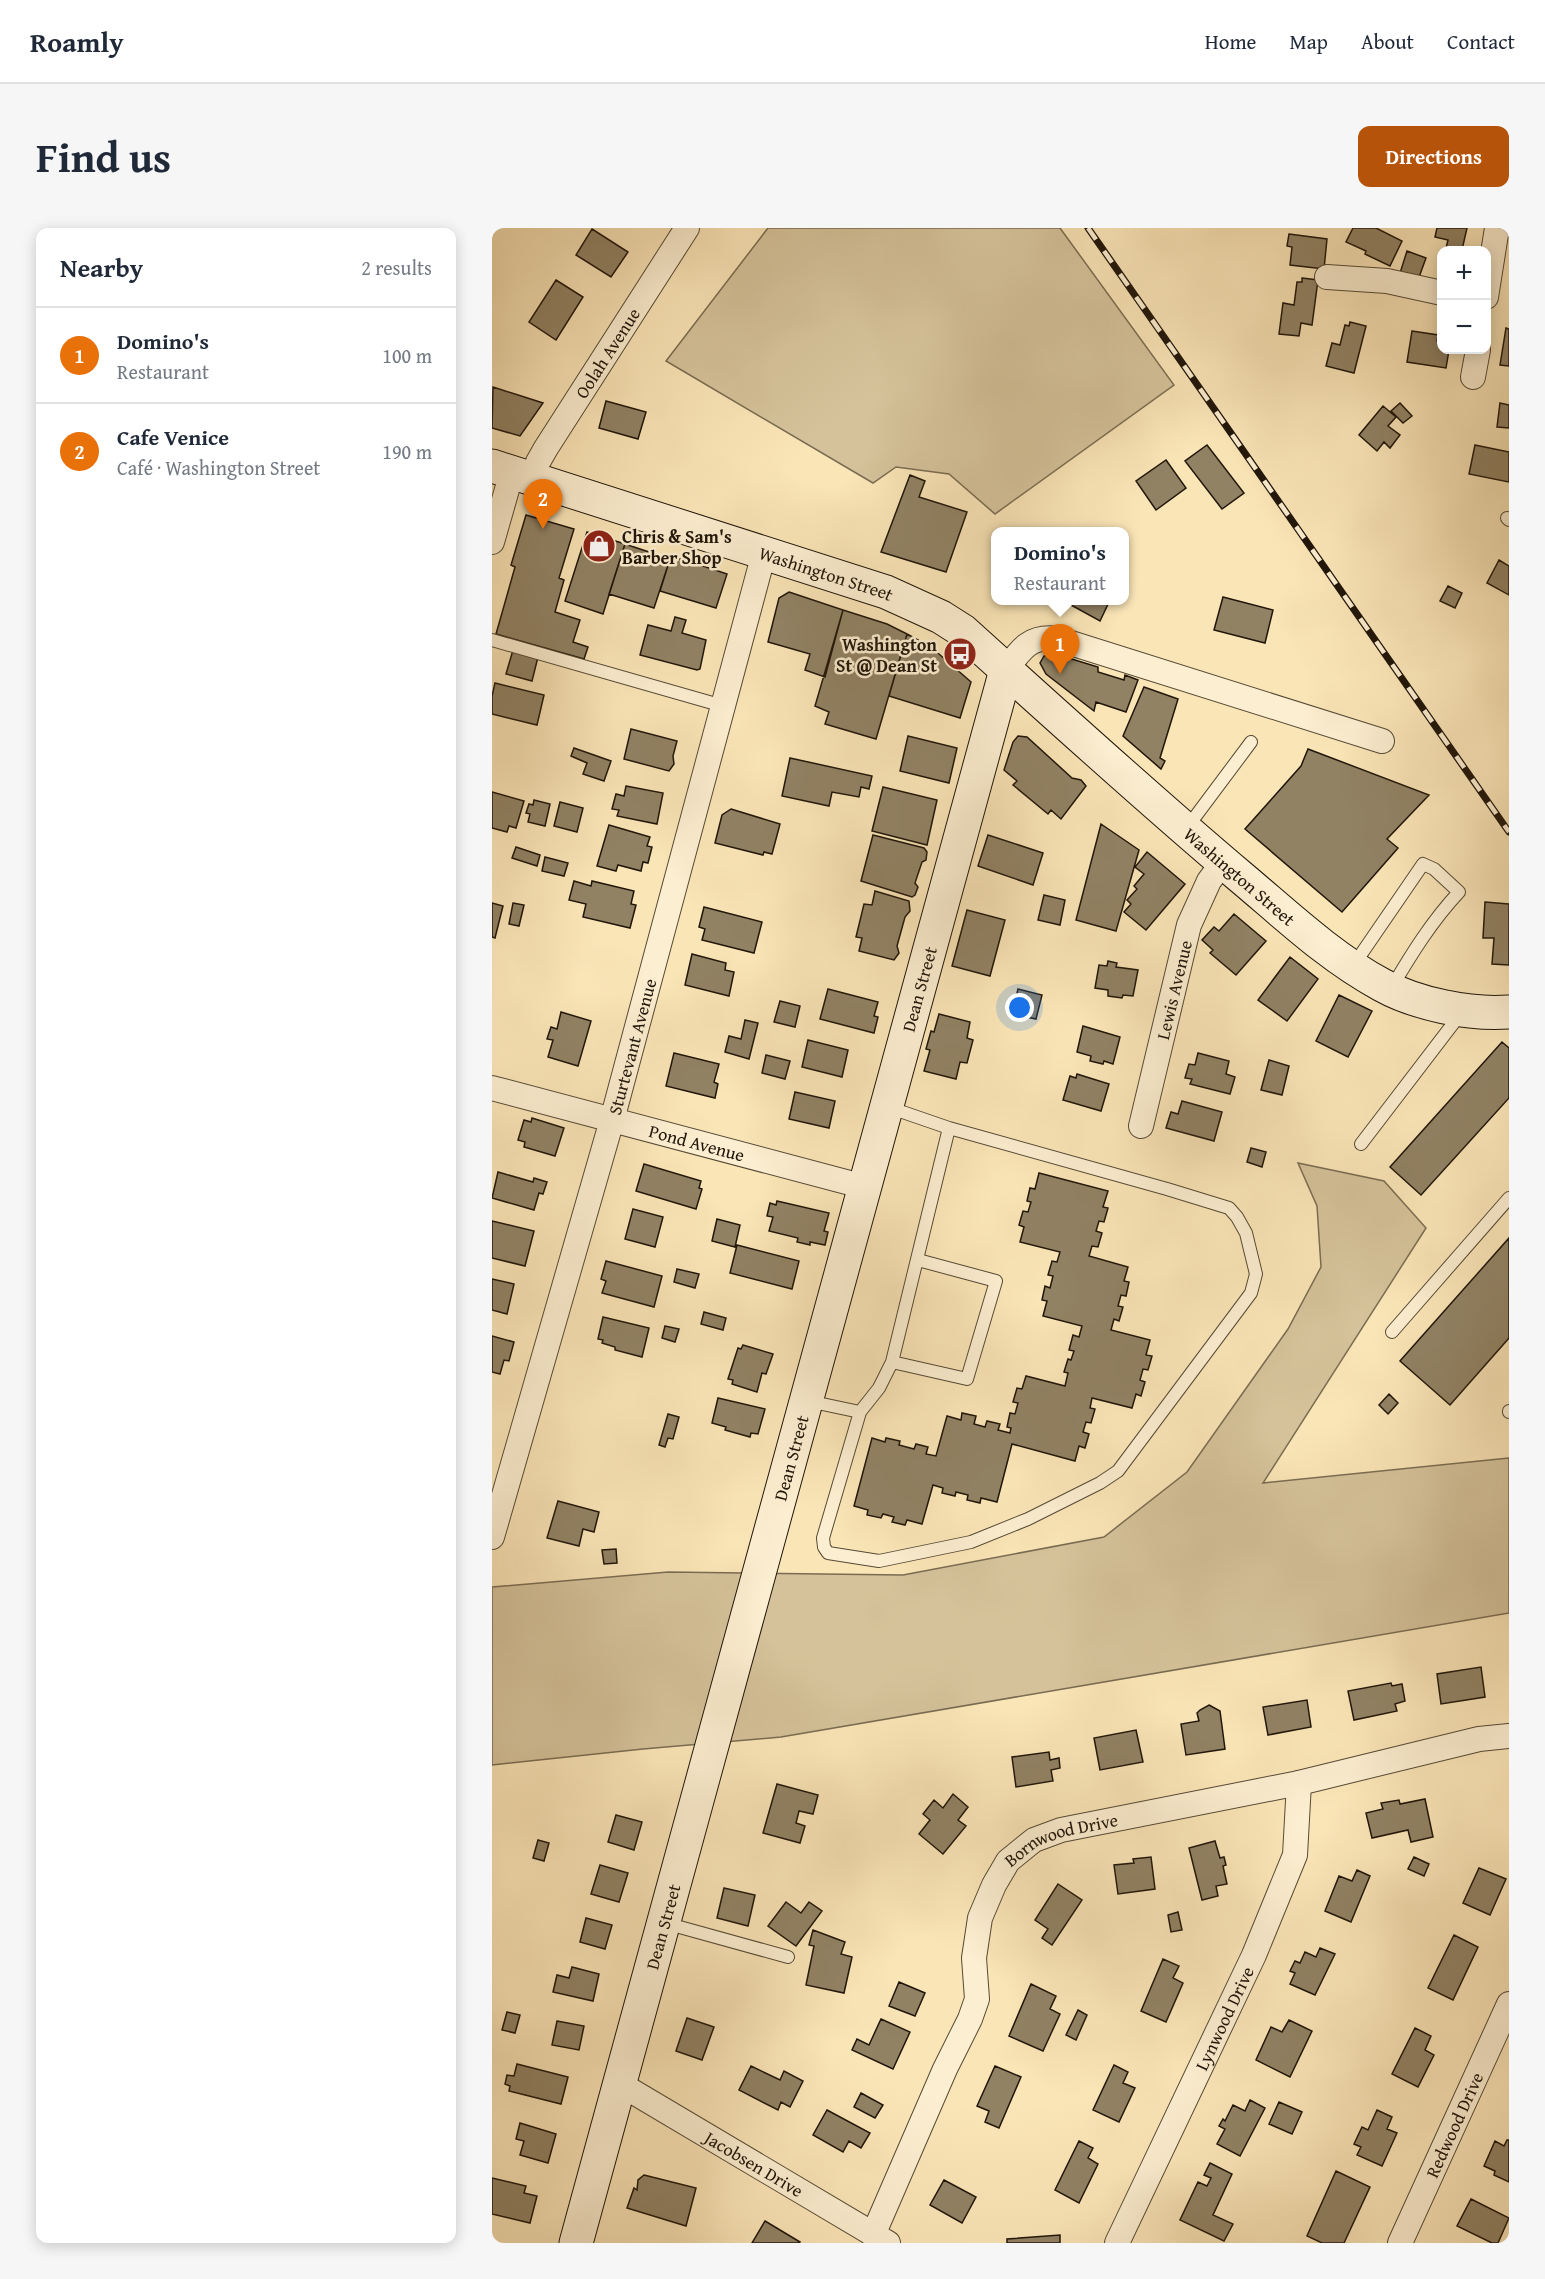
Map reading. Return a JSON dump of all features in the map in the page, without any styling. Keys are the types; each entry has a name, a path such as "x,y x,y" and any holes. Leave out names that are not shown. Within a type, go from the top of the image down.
{"main road":[{"name":"Washington Street","path":"512,472 886,592 918,605 963,632 1185,830 1323,946 1352,967 1391,990 1439,1006 1495,1013 1509,1012"},
{"name":"Dean Street","path":"576,2243 1006,670"}],"street":[{"name":"Oolah Avenue","path":"492,542 512,472 538,462 687,228"},
{"path":"1491,266 1497,228"},
{"path":"1327,278 1387,281 1437,292"},
{"path":"1473,377 1477,354"},
{"name":"Sturtevant Avenue","path":"492,1537 612,1120 764,553"},
{"path":"1006,670 1023,648 1033,640 1058,639 1382,741"},
{"name":"Lewis Avenue","path":"1141,1126 1189,925 1209,881 1223,862"},
{"name":"Pond Avenue","path":"492,1088 865,1187"},
{"name":"Bornwood Drive","path":"880,2239 945,2069 970,2019 976,1999 974,1958 980,1918 994,1885 1008,1861 1034,1840 1061,1830 1299,1783 1479,1738 1509,1736"},
{"name":"Lynwood Drive","path":"1117,2243 1254,1955 1295,1855 1299,1783"},
{"name":"Redwood Drive","path":"1400,2243 1509,2004"},
{"name":"Jacobsen Drive","path":"620,2084 880,2239"}],"lane":[{"path":"492,640 723,706"},
{"path":"1185,830 1251,742"},
{"path":"1352,967 1423,864 1434,869 1458,892 1413,952 1391,990"},
{"path":"1361,1144 1465,1009"},
{"path":"887,1107 949,1128 1229,1208 1246,1233 1256,1274 1251,1293 1118,1471 1100,1484 1028,1519 971,1542 879,1561 828,1552 824,1547 823,1538 861,1412 879,1388 892,1362 949,1128"},
{"path":"1392,1332 1509,1198"},
{"path":"892,1362 967,1378 996,1281 918,1260"},
{"path":"807,1401 861,1412"},
{"path":"664,1923 788,1957"}],"shaded area":[{"path":"768,228 1060,228 1174,385 995,514 949,474 896,467 873,483 666,361"},
{"path":"1298,1163 1384,1181 1426,1228 1263,1483 1509,1458 1509,1613 781,1737 492,1765 492,1587 668,1572 903,1575 1104,1537 1187,1472 1288,1329 1321,1267 1317,1206"}],"building":[{"path":"1353,228 1376,228 1402,241 1390,266 1346,242"},
{"path":"1437,228 1467,228 1463,246 1446,246 1448,240 1435,237"},
{"path":"592,229 628,252 611,277 576,255"},
{"path":"1289,234 1327,239 1324,269 1290,265 1292,247 1287,246"},
{"path":"1407,251 1426,258 1418,280 1400,273"},
{"path":"1302,278 1318,280 1312,325 1301,323 1299,336 1279,334 1283,303 1294,305 1297,282 1302,282"},
{"path":"556,280 583,297 556,340 529,322"},
{"path":"1350,322 1366,326 1354,373 1326,366 1332,343 1340,345 1345,325 1349,326"},
{"path":"1506,328 1509,329 1509,366 1500,365"},
{"path":"1412,331 1437,335 1437,354 1448,354 1446,368 1407,362"},
{"path":"493,387 543,403 520,436 492,428"},
{"path":"606,401 646,412 638,439 599,428"},
{"path":"1400,403 1412,416 1403,423 1391,411"},
{"path":"1500,403 1509,405 1509,428 1497,427"},
{"path":"1383,406 1396,417 1388,426 1400,435 1390,448 1384,442 1377,451 1359,435"},
{"path":"1207,445 1244,493 1222,509 1185,461"},
{"path":"1475,445 1509,452 1509,482 1469,474"},
{"path":"1166,460 1186,488 1156,510 1136,481"},
{"path":"910,475 925,481 919,497 967,512 946,572 881,552"},
{"path":"526,515 574,529 559,578 564,580 555,612 580,620 573,642 588,647 584,659 496,634 515,567 511,565"},
{"path":"587,532 625,544 603,614 565,601"},
{"path":"625,544 670,559 654,608 609,594"},
{"path":"670,559 682,559 727,574 716,608 660,591"},
{"path":"1499,560 1509,566 1509,595 1487,583"},
{"path":"1448,586 1462,593 1455,608 1440,601"},
{"path":"789,592 843,610 825,677 805,670 810,654 768,642 779,598"},
{"path":"1223,597 1273,610 1265,643 1214,630"},
{"path":"1071,605 1108,605 1100,621"},
{"path":"843,610 887,624 907,634 876,739 825,724 829,712 815,706"},
{"path":"675,617 686,620 682,633 706,640 700,669 640,655 648,625 671,631"},
{"path":"907,634 931,647 971,682 960,718 889,696"},
{"path":"513,650 538,657 532,681 506,674"},
{"path":"1052,653 1098,667 1098,672 1124,680 1125,675 1138,680 1126,712 1096,702 1094,711 1046,674 1040,663 1044,656"},
{"path":"495,683 544,695 537,725 492,714"},
{"path":"1144,687 1178,699 1160,758 1165,761 1161,769 1123,736"},
{"path":"631,729 677,741 673,756 674,764 669,771 624,759"},
{"path":"908,736 957,748 949,783 900,771"},
{"path":"1018,736 1027,737 1072,778 1081,780 1086,786 1061,819 1051,810 1048,814 1013,785 1017,781 1004,770 1013,742"},
{"path":"574,748 611,761 604,781 583,774 587,763 571,756"},
{"path":"1308,749 1429,795 1387,839 1398,848 1342,912 1245,829 1301,766"},
{"path":"790,758 872,776 869,789 861,787 859,797 832,792 829,806 782,796"},
{"path":"626,786 663,793 657,824 617,816 619,810 612,809 616,794 624,796"},
{"path":"883,787 937,800 927,845 872,831"},
{"path":"492,792 524,801 516,828 509,826 507,832 492,828"},
{"path":"534,800 550,804 545,826 528,822 530,814 526,813 529,804 533,805"},
{"path":"560,802 583,808 577,832 554,826"},
{"path":"731,809 780,824 772,854 764,852 763,855 715,843 722,815"},
{"path":"1101,824 1139,850 1116,931 1076,920"},
{"path":"609,825 650,837 647,846 652,847 648,863 643,862 641,871 618,865 616,871 597,866"},
{"path":"873,835 924,848 927,852 926,860 922,862 915,883 918,887 912,897 861,881"},
{"path":"988,835 1043,853 1033,885 978,866"},
{"path":"516,847 540,855 537,866 512,858"},
{"path":"1147,852 1185,884 1146,930 1124,912 1131,904 1127,900 1137,889 1134,886 1144,874 1135,867"},
{"path":"545,857 568,863 564,876 542,871"},
{"path":"574,881 591,886 592,881 634,891 631,904 636,905 630,928 583,917 586,904 569,900"},
{"path":"875,891 909,901 910,911 905,917 897,946 899,953 894,960 859,951 862,938 856,937 864,904 872,905"},
{"path":"1044,895 1065,900 1060,925 1038,920"},
{"path":"1485,902 1509,904 1509,965 1492,964 1494,938 1483,938"},
{"path":"492,903 503,906 495,938 492,937"},
{"path":"513,903 524,905 519,926 509,924"},
{"path":"704,907 762,922 754,953 702,940 705,929 699,927"},
{"path":"967,910 1005,920 990,976 952,966"},
{"path":"1234,914 1266,941 1236,975 1210,953 1213,950 1202,940 1214,927 1219,931"},
{"path":"692,954 726,963 725,970 734,972 729,996 685,985"},
{"path":"1290,957 1318,979 1287,1021 1258,1000"},
{"path":"1108,961 1117,963 1116,967 1138,970 1133,996 1123,995 1122,998 1108,996 1108,990 1095,988 1099,965 1107,966"},
{"path":"828,989 878,1002 874,1016 878,1017 874,1033 820,1019"},
{"path":"1018,989 1042,995 1036,1019 1012,1014"},
{"path":"1339,995 1372,1011 1348,1057 1316,1041"},
{"path":"780,1001 800,1006 795,1027 774,1022"},
{"path":"561,1012 591,1021 578,1066 548,1057 553,1040 547,1039 551,1027 557,1029"},
{"path":"939,1014 970,1022 967,1038 973,1040 967,1063 960,1062 956,1079 924,1071 930,1050 926,1049"},
{"path":"745,1020 758,1023 749,1059 725,1052 729,1036 741,1039"},
{"path":"1083,1026 1120,1037 1113,1064 1104,1061 1103,1064 1090,1061 1091,1056 1077,1052"},
{"path":"808,1040 848,1050 842,1077 802,1067"},
{"path":"1502,1042 1509,1048 1509,1098 1421,1195 1390,1167"},
{"path":"674,1053 719,1064 714,1082 718,1084 715,1098 666,1086"},
{"path":"1198,1053 1229,1061 1226,1074 1235,1077 1230,1094 1190,1084 1192,1079 1185,1078 1189,1064 1195,1065"},
{"path":"766,1055 790,1061 785,1079 762,1073"},
{"path":"1269,1060 1289,1066 1282,1095 1261,1090"},
{"path":"1077,1074 1109,1084 1101,1111 1063,1100 1070,1076 1076,1078"},
{"path":"795,1092 835,1101 829,1128 789,1119"},
{"path":"1182,1101 1222,1112 1214,1141 1166,1128 1171,1112 1178,1114"},
{"path":"532,1118 564,1128 555,1156 524,1147 525,1142 518,1140 524,1120 531,1122"},
{"path":"1251,1148 1266,1152 1262,1167 1247,1162"},
{"path":"644,1164 701,1181 699,1188 702,1189 696,1209 636,1191"},
{"path":"498,1172 533,1182 534,1178 547,1182 543,1194 539,1193 534,1210 492,1198"},
{"path":"1039,1173 1108,1191 1103,1207 1108,1208 1104,1222 1099,1221 1096,1231 1102,1233 1098,1247 1092,1246 1089,1256 1128,1267 1124,1281 1129,1282 1126,1296 1121,1295 1118,1306 1123,1307 1119,1321 1114,1319 1111,1330 1150,1340 1146,1355 1152,1356 1148,1370 1143,1369 1140,1380 1145,1382 1141,1396 1136,1394 1132,1408 1092,1398 1090,1408 1095,1409 1091,1423 1086,1422 1083,1432 1089,1434 1085,1448 1079,1446 1075,1461 1012,1444 997,1502 981,1498 980,1503 967,1500 968,1495 956,1492 955,1496 942,1493 943,1488 933,1485 922,1524 907,1520 905,1525 892,1522 894,1517 883,1514 881,1518 867,1515 868,1510 854,1506 872,1438 885,1442 886,1438 900,1441 899,1445 914,1449 916,1444 928,1447 926,1454 936,1456 947,1416 961,1420 962,1413 976,1416 974,1424 985,1427 987,1421 1000,1424 998,1430 1010,1433 1011,1428 1007,1427 1010,1413 1015,1414 1018,1403 1013,1402 1017,1388 1022,1389 1026,1376 1065,1386 1068,1373 1064,1372 1068,1359 1071,1360 1074,1351 1069,1350 1073,1335 1079,1337 1082,1326 1043,1316 1047,1301 1042,1300 1045,1286 1050,1288 1053,1276 1048,1275 1052,1261 1057,1262 1060,1252 1020,1242 1024,1227 1019,1225 1023,1211 1028,1212 1031,1202 1027,1201 1030,1188 1035,1189"},
{"path":"777,1201 829,1213 824,1231 828,1232 825,1245 797,1242 798,1238 769,1231 773,1217 767,1216 770,1203 776,1205"},
{"path":"633,1209 663,1217 655,1247 625,1239"},
{"path":"717,1219 740,1225 735,1247 712,1241"},
{"path":"492,1221 534,1231 525,1266 492,1258"},
{"path":"1509,1238 1509,1338 1450,1405 1400,1361"},
{"path":"737,1245 799,1261 792,1289 730,1273"},
{"path":"606,1261 662,1276 654,1307 602,1293 606,1281 601,1279"},
{"path":"677,1269 699,1274 695,1288 674,1282"},
{"path":"492,1279 514,1284 507,1314 492,1310"},
{"path":"704,1312 726,1318 723,1330 701,1324"},
{"path":"603,1317 649,1328 642,1357 615,1350 615,1347 602,1343 603,1340 598,1339"},
{"path":"665,1326 679,1329 675,1342 662,1338"},
{"path":"492,1336 514,1342 509,1361 504,1360 500,1374 492,1372"},
{"path":"743,1345 773,1354 766,1374 762,1373 757,1392 732,1384 733,1380 728,1379 738,1348 741,1349"},
{"path":"1389,1394 1398,1403 1388,1414 1379,1405"},
{"path":"718,1398 765,1409 758,1434 751,1433 750,1437 725,1430 726,1427 712,1423"},
{"path":"668,1414 679,1417 673,1439 668,1438 665,1447 659,1445"},
{"path":"558,1501 599,1512 594,1532 583,1529 579,1546 547,1538"},
{"path":"616,1549 617,1563 604,1564 602,1550"},
{"path":"1481,1667 1485,1697 1441,1704 1437,1674"},
{"path":"1391,1683 1392,1686 1402,1684 1405,1701 1395,1704 1397,1711 1354,1720 1348,1691"},
{"path":"1307,1700 1311,1727 1268,1735 1263,1707"},
{"path":"1209,1705 1220,1711 1225,1749 1186,1755 1181,1724 1199,1721 1197,1713"},
{"path":"1136,1730 1143,1762 1100,1770 1094,1738"},
{"path":"1049,1752 1050,1760 1059,1758 1060,1768 1051,1770 1053,1781 1016,1787 1012,1757"},
{"path":"777,1784 818,1795 813,1814 799,1811 796,1823 805,1826 800,1843 763,1833"},
{"path":"953,1794 968,1807 958,1820 966,1826 943,1854 919,1834 930,1820 923,1814 934,1800 943,1808"},
{"path":"1425,1799 1433,1837 1411,1842 1408,1830 1372,1838 1366,1813 1383,1809 1381,1803 1399,1800 1400,1804"},
{"path":"616,1815 642,1822 634,1850 608,1842"},
{"path":"538,1840 549,1843 544,1861 533,1858"},
{"path":"1215,1841 1220,1858 1224,1857 1226,1865 1223,1866 1227,1884 1216,1886 1218,1896 1202,1900 1189,1848"},
{"path":"1151,1857 1155,1889 1118,1894 1114,1865 1134,1863 1133,1859"},
{"path":"1414,1857 1429,1864 1424,1876 1408,1869"},
{"path":"600,1865 628,1873 619,1902 591,1894"},
{"path":"1479,1868 1506,1879 1490,1915 1463,1903"},
{"path":"1357,1870 1370,1876 1351,1922 1325,1911 1339,1876 1352,1881"},
{"path":"1058,1884 1082,1900 1052,1945 1042,1938 1048,1929 1035,1920"},
{"path":"724,1888 755,1895 748,1926 717,1918"},
{"path":"786,1902 801,1913 809,1902 822,1911 796,1946 768,1926"},
{"path":"1178,1912 1182,1930 1171,1932 1168,1915"},
{"path":"586,1918 612,1925 605,1949 580,1942"},
{"path":"813,1930 845,1942 841,1954 852,1957 844,1993 806,1985 814,1946 809,1945"},
{"path":"1454,1935 1478,1947 1453,2000 1428,1988"},
{"path":"1320,1948 1335,1954 1315,1995 1290,1984 1295,1973 1290,1971 1295,1961 1300,1963 1305,1952 1316,1957"},
{"path":"1163,1959 1179,1966 1173,1978 1183,1983 1166,2022 1141,2011"},
{"path":"572,1967 599,1974 593,2001 553,1992 557,1975 569,1978"},
{"path":"899,1982 925,1993 915,2016 889,2006"},
{"path":"1031,1984 1056,1996 1050,2009 1060,2014 1043,2051 1009,2036"},
{"path":"1078,2010 1087,2015 1076,2040 1066,2035"},
{"path":"507,2012 520,2015 515,2033 502,2030"},
{"path":"687,2018 714,2027 702,2060 676,2051"},
{"path":"881,2019 910,2032 893,2069 852,2050 857,2039 869,2045"},
{"path":"1289,2020 1312,2031 1290,2077 1256,2060 1271,2027 1282,2032"},
{"path":"557,2021 584,2026 579,2050 552,2045"},
{"path":"1415,2028 1431,2036 1425,2050 1434,2055 1418,2087 1392,2074"},
{"path":"517,2064 568,2077 561,2104 509,2091 510,2086 505,2084 507,2075 514,2076"},
{"path":"1114,2065 1128,2072 1123,2083 1135,2088 1119,2122 1093,2110"},
{"path":"751,2066 780,2080 784,2071 803,2081 790,2107 781,2102 778,2110 739,2090"},
{"path":"995,2066 1021,2077 999,2128 985,2122 989,2111 977,2106"},
{"path":"861,2093 883,2105 875,2118 854,2107"},
{"path":"1250,2100 1265,2108 1240,2156 1217,2144 1225,2129 1219,2126 1223,2119 1225,2121 1233,2105 1245,2111"},
{"path":"1279,2102 1302,2112 1292,2134 1269,2124"},
{"path":"827,2110 870,2133 861,2148 849,2141 843,2152 813,2135"},
{"path":"1377,2110 1392,2117 1387,2129 1397,2133 1382,2166 1357,2155 1361,2147 1354,2144 1362,2127 1368,2130"},
{"path":"520,2123 556,2134 548,2163 520,2155 524,2141 516,2139"},
{"path":"1509,2140 1509,2182 1494,2175 1495,2171 1484,2166 1495,2141 1504,2146"},
{"path":"1079,2141 1093,2148 1088,2158 1098,2164 1079,2203 1055,2190"},
{"path":"1210,2163 1232,2174 1213,2215 1233,2224 1224,2241 1180,2220 1198,2182 1207,2186 1211,2178 1204,2175"},
{"path":"1336,2171 1370,2187 1344,2243 1322,2243 1307,2236"},
{"path":"644,2175 696,2188 686,2226 627,2208 634,2188 637,2190 638,2180"},
{"path":"492,2178 526,2186 524,2193 537,2196 530,2223 492,2214"},
{"path":"944,2180 976,2197 962,2223 930,2205"},
{"path":"1471,2199 1509,2218 1498,2243 1492,2243 1457,2226"},
{"path":"765,2221 800,2242 752,2243"},
{"path":"1060,2235 1060,2243 1007,2243 1007,2239"}],"railway":[{"path":"1088,228 1509,832"}],"place":[{"name":"Cafe Venice","path":"543,529"},
{"name":"Chris & Sam's Barber Shop","path":"599,546"},
{"name":"Washington St @ Dean St","path":"960,654"},
{"name":"Domino's","path":"1060,674"}]}
